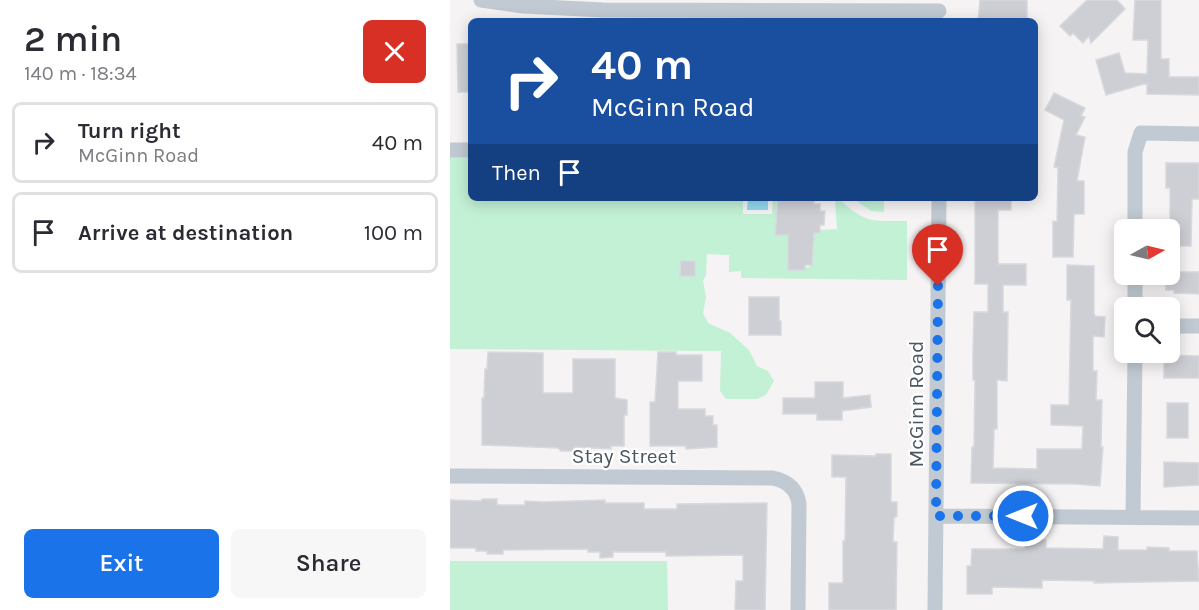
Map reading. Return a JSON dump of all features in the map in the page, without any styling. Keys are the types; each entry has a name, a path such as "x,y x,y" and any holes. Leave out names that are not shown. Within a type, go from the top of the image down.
{"street":[{"path":"481,0 552,8 726,16 939,11"},
{"path":"1135,219 1135,153 1141,133 1199,134"},
{"path":"450,150 468,150"},
{"name":"McGinn Road","path":"935,610 939,201"},
{"path":"1180,326 1199,326"},
{"path":"1133,516 1135,363"},
{"name":"Stay Street","path":"450,476 781,479 794,489 799,504 798,610"},
{"path":"936,516 1199,518"}],"green space":[{"path":"450,157 468,158 468,201 743,201 743,214 772,214 773,201 777,201 775,235 788,235 788,270 810,267 812,250 814,250 814,233 820,233 820,230 837,229 835,201 841,201 863,217 877,221 907,221 907,280 741,278 741,271 729,272 729,255 707,254 706,275 703,281 706,297 703,313 708,323 730,333 749,350 757,366 768,371 774,381 766,395 757,399 726,399 720,391 721,351 450,349"},
{"path":"856,201 884,201 884,212 871,211"},
{"path":"450,561 667,561 668,610 450,610"}],"water":[{"path":"748,201 768,201 768,210 747,210"}],"building":[{"path":"980,0 1027,0 1027,18 978,18"},
{"path":"1087,0 1117,0 1125,9 1091,43 1089,36 1083,43 1073,33 1070,36 1060,26"},
{"path":"1135,0 1161,0 1161,59 1169,59 1169,77 1199,77 1199,95 1147,94 1147,83 1106,95 1096,60 1119,53 1125,73 1147,74 1148,40 1133,40"},
{"path":"457,44 468,44 468,92 458,92"},
{"path":"1054,93 1085,108 1081,116 1085,117 1076,135 1085,137 1077,181 1084,181 1084,214 1074,214 1073,257 1053,257 1053,221 1057,222 1058,168 1054,167 1064,120 1045,110"},
{"path":"1166,163 1199,163 1199,199 1192,199 1191,246 1180,246 1180,219 1170,219 1170,188 1166,188"},
{"path":"778,201 814,201 814,204 820,204 820,211 825,211 824,225 820,225 820,233 814,233 812,265 805,265 805,270 788,270 788,235 775,235"},
{"path":"975,201 1011,201 1011,210 998,210 998,264 1026,264 1026,285 1003,285 1003,312 1008,312 1007,381 997,380 997,429 994,429 993,468 1037,469 1037,449 1082,449 1083,426 1051,425 1051,405 1069,405 1071,300 1067,300 1067,265 1094,266 1094,313 1095,316 1105,317 1104,337 1093,336 1093,371 1097,371 1096,400 1102,400 1101,447 1103,447 1100,486 971,483 972,447 974,447 974,312 988,312 988,284 975,284"},
{"path":"681,261 695,261 695,276 680,276"},
{"path":"1180,272 1199,272 1199,294 1174,293 1174,290 1166,290 1166,285 1180,285"},
{"path":"749,297 779,297 781,335 749,335"},
{"path":"488,352 543,353 543,393 573,393 573,359 615,359 615,398 627,400 627,415 624,415 624,446 611,446 611,449 574,447 574,451 561,451 558,448 482,445 482,398 484,398"},
{"path":"658,352 702,355 702,381 678,381 678,409 705,409 705,416 713,416 713,425 717,425 717,447 686,449 686,446 650,446 650,402 655,402"},
{"path":"1180,355 1199,356 1199,378 1164,378 1164,363 1180,363"},
{"path":"815,382 843,382 843,398 870,395 871,407 842,411 842,420 817,420 817,414 783,414 783,398 815,398"},
{"path":"1167,403 1188,403 1188,438 1167,438"},
{"path":"876,454 891,454 891,502 897,502 893,542 897,542 896,610 829,610 829,583 843,583 843,541 845,541 846,477 832,477 832,455 876,456"},
{"path":"1164,462 1199,463 1199,485 1164,487"},
{"path":"482,499 497,499 497,505 525,505 525,501 605,500 605,503 644,503 644,509 677,509 677,504 767,503 765,610 735,610 736,581 743,581 743,555 666,556 666,552 613,552 613,557 600,558 600,552 588,552 588,549 503,550 503,554 487,554 487,551 476,551 476,548 450,548 450,500 481,501"},
{"path":"1104,536 1118,537 1118,550 1147,550 1147,547 1169,548 1169,551 1197,551 1199,581 1094,583 1095,581 1042,580 1042,588 992,587 992,594 967,594 967,566 971,566 972,549 1025,549 1025,540 1046,540 1046,548 1103,549"}],"route":[{"path":"938,286 936,516 1023,516"}]}
